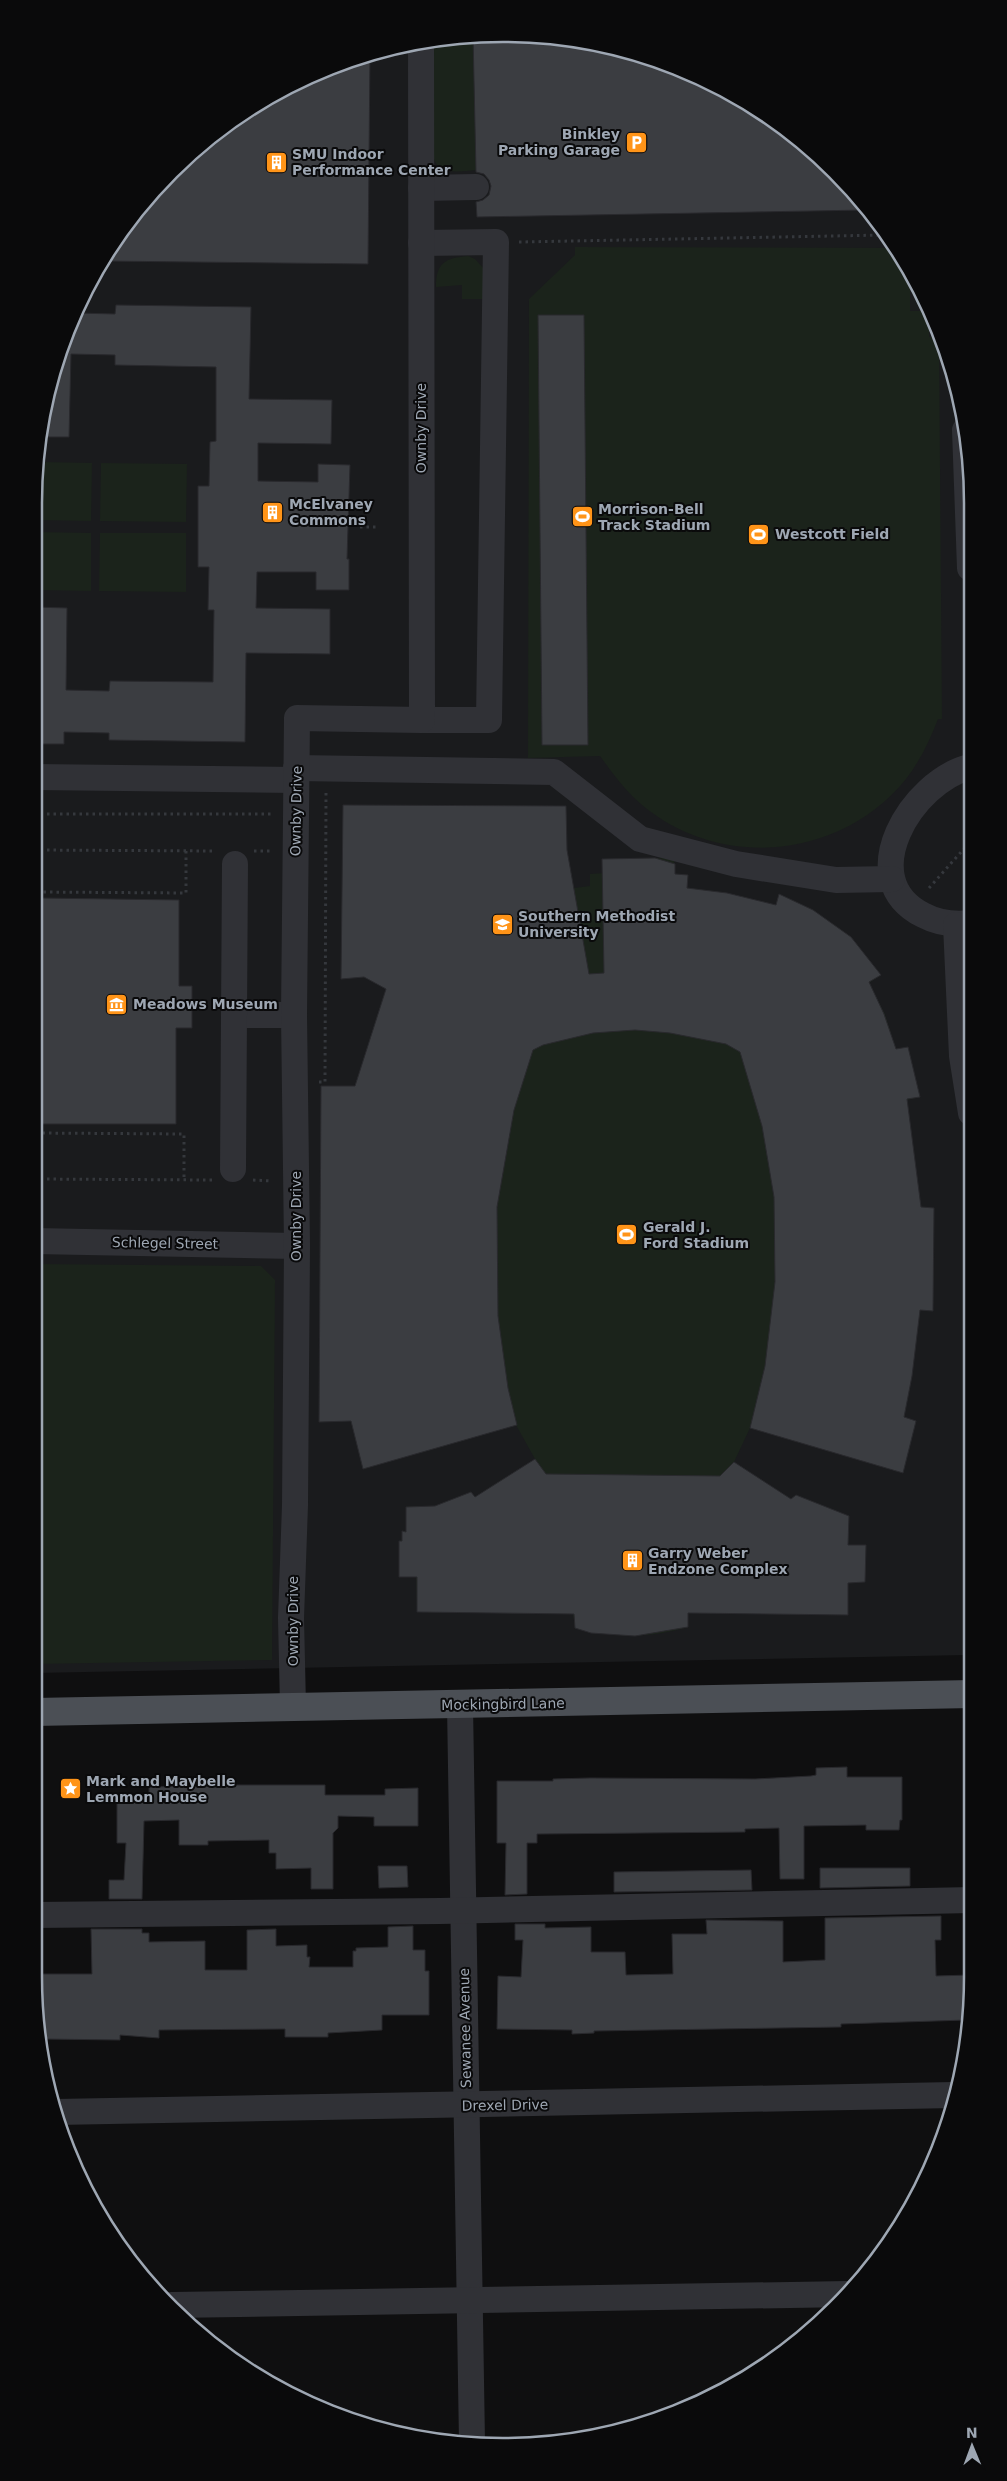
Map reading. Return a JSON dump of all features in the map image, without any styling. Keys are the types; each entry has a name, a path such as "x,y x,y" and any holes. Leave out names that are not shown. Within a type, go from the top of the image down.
{"main road":[{"name":"Mockingbird Lane","path":"42,1712 964,1694"}],"street":[{"name":"Ownby Drive","path":"293,1706 291,1618 295,1505 297,1246 294,1015 297,718 422,720 421,50"},
{"path":"421,188 476,187"},
{"path":"421,243 496,242 489,720 422,720"},
{"path":"964,769 955,771 932,785 911,809 899,830 892,850 890,869 897,891 912,910 934,920 963,924 962,1056 964,1069"},
{"path":"42,777 554,772 640,840 736,864 836,880 892,879"},
{"path":"234,1177 234,1015 237,855"},
{"path":"234,1015 294,1015"},
{"name":"Schlegel Street","path":"42,1241 297,1246"},
{"name":"Sewanee Avenue","path":"460,1705 472,2438"},
{"path":"42,1915 463,1911 964,1900"},
{"name":"Drexel Drive","path":"63,2112 949,2096"},
{"path":"180,2305 837,2294"}],"path":[{"path":"496,242 878,235"},
{"path":"360,527 376,528"},
{"path":"42,814 277,814"},
{"path":"926,892 964,849"},
{"path":"42,850 186,851 237,855 280,851"},
{"path":"42,892 186,893 186,851"},
{"path":"42,1133 184,1134 184,1180"},
{"path":"42,1179 184,1180 234,1177 278,1181"}],"shaded area":[{"name":"Southern Methodist University","path":"504,42 564,46 593,51 652,67 680,78 734,104 760,120 807,157 829,178 850,200 887,247 903,273 929,327 949,384 961,443 964,473 964,1655 42,1673 42,504 46,443 51,414 67,355 90,300 120,247 138,223 178,178 223,138 273,104 327,78 384,58 414,51 473,43"},
{"path":"473,43 476,170 446,170 441,168 434,159 432,48"},
{"path":"575,247 888,248 890,256 893,256 910,286 910,311 922,311 929,327 929,337 933,337 939,353 942,719 938,719 916,765 906,779 880,805 851,825 819,839 785,846 750,847 715,842 682,830 651,812 617,779 600,756 528,758 529,299 575,255"},
{"path":"468,256 475,259 484,269 485,299 462,299 462,285 436,287 438,272 443,263 453,258"},
{"path":"44,462 92,463 91,521 42,520"},
{"path":"101,463 187,464 186,522 100,521"},
{"path":"42,532 91,533 91,591 42,590"},
{"path":"100,533 186,533 186,592 99,591"},
{"name":"Gerald J. Ford Stadium","path":"343,805 566,806 567,850 574,888 590,886 590,874 605,873 602,859 675,858 672,874 688,875 687,888 727,893 776,905 779,894 813,910 851,937 881,975 869,983 885,1014 896,1049 908,1047 920,1097 907,1100 921,1207 934,1208 933,1311 920,1310 912,1376 904,1417 916,1421 903,1473 750,1428 734,1462 791,1499 796,1495 849,1516 848,1545 866,1545 865,1582 848,1583 848,1615 688,1613 688,1627 674,1631 632,1636 603,1634 575,1627 573,1614 417,1612 416,1577 399,1577 399,1541 402,1540 402,1531 406,1531 406,1507 418,1506 419,1512 471,1492 475,1497 535,1459 516,1425 363,1469 351,1421 319,1422 321,1086 355,1086 386,989 364,977 341,979"},
{"path":"42,1264 261,1266 275,1280 272,1660 42,1664"}],"building":[{"name":"Binkley Parking Garage","path":"473,43 534,43 564,46 623,58 652,67 707,90 760,120 784,138 829,178 858,210 477,217 476,202 483,200 489,195 491,186 484,174 476,172"},
{"name":"SMU Indoor Performance Center","path":"370,62 368,264 111,261 157,200 200,157 223,138 247,120 300,90"},
{"path":"116,305 251,307 249,399 332,400 331,444 258,443 258,481 318,482 318,464 350,465 347,559 349,559 349,590 316,590 316,572 257,572 256,608 330,609 330,654 246,653 245,742 109,740 109,733 64,732 64,744 42,744 42,607 67,608 66,690 109,691 110,681 213,682 214,610 208,610 209,567 198,567 198,486 209,486 210,442 216,441 216,367 115,365 115,355 71,354 69,437 47,437 58,384 67,355 84,313 115,314"},
{"path":"538,315 584,315 588,745 542,745"},
{"path":"343,805 566,806 567,850 589,974 604,973 602,859 655,858 675,864 675,874 688,875 687,888 727,893 776,905 779,894 813,910 851,937 881,975 869,982 884,1014 896,1049 908,1047 920,1097 907,1099 921,1207 934,1208 933,1311 920,1310 912,1376 904,1417 916,1421 903,1473 750,1428 765,1366 775,1282 774,1197 762,1126 740,1052 726,1044 670,1033 635,1030 593,1033 543,1045 533,1050 514,1110 497,1207 498,1316 508,1388 517,1425 363,1469 351,1421 319,1422 321,1086 355,1086 386,989 364,977 341,979"},
{"name":"Meadows Museum","path":"42,898 179,900 179,986 192,986 192,1028 176,1028 176,1124 42,1124"},
{"name":"Garry Weber Endzone Complex","path":"535,1459 546,1474 720,1476 734,1462 791,1499 796,1495 849,1516 848,1545 866,1545 865,1582 848,1583 848,1615 688,1613 688,1627 635,1636 591,1633 575,1628 574,1614 417,1612 417,1577 399,1577 399,1541 402,1541 402,1531 406,1532 406,1507 435,1506 471,1492 475,1497"},
{"path":"847,1767 847,1777 902,1777 902,1820 900,1820 899,1830 866,1830 866,1825 804,1826 804,1879 780,1879 779,1828 745,1829 745,1832 537,1834 537,1843 527,1843 527,1894 505,1895 506,1843 497,1843 497,1781 553,1781 553,1779 590,1778 755,1779 811,1776 816,1775 816,1768"},
{"path":"325,1785 325,1795 385,1795 385,1789 418,1788 418,1826 374,1826 374,1817 338,1816 338,1828 333,1833 333,1889 311,1889 311,1868 276,1869 276,1853 269,1853 269,1840 208,1841 208,1845 179,1845 179,1820 144,1821 142,1899 109,1899 109,1880 124,1880 126,1843 117,1843 117,1796 149,1796 149,1787"},
{"path":"378,1866 407,1866 408,1887 379,1888"},
{"path":"820,1868 910,1868 910,1886 820,1888"},
{"path":"751,1870 752,1890 614,1892 614,1872"},
{"path":"941,1916 941,1940 935,1940 936,1976 964,1975 963,2020 841,2024 841,2027 594,2031 594,2033 572,2034 572,2030 497,2029 498,1976 521,1977 523,1940 515,1940 515,1924 545,1924 545,1928 591,1927 591,1952 625,1952 626,1975 673,1974 672,1934 707,1934 706,1920 783,1921 783,1962 825,1960 825,1918"},
{"path":"413,1926 413,1950 425,1950 425,1971 429,1971 429,2015 382,2015 382,2030 328,2033 328,2037 285,2037 285,2029 159,2030 159,2038 120,2035 120,2040 46,2039 42,1974 92,1974 91,1929 142,1929 142,1933 149,1933 149,1942 205,1941 205,1970 247,1970 247,1930 276,1929 276,1946 307,1945 307,1957 310,1957 309,1967 353,1967 353,1951 356,1951 356,1948 388,1947 388,1927"}],"place":[{"name":"Binkley Parking Garage","path":"636,142"},
{"name":"SMU Indoor Performance Center","path":"276,162"},
{"name":"McElvaney Commons","path":"273,512"},
{"name":"Morrison-Bell Track Stadium","path":"582,517"},
{"name":"Westcott Field","path":"759,534"},
{"name":"Southern Methodist University","path":"502,924"},
{"name":"Meadows Museum","path":"117,1004"},
{"name":"Gerald J. Ford Stadium","path":"627,1235"},
{"name":"Garry Weber Endzone Complex","path":"632,1561"},
{"name":"Mark and Maybelle Lemmon House","path":"70,1789"}]}
